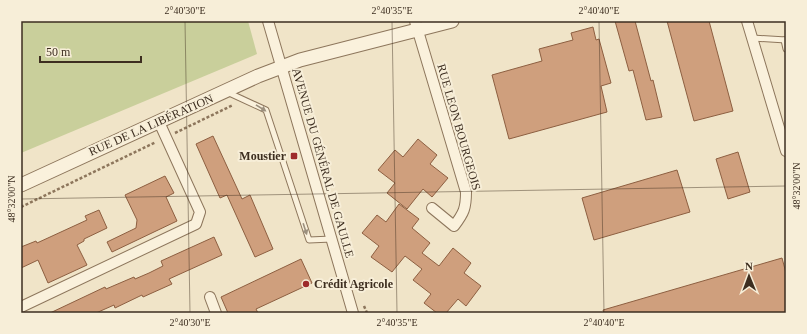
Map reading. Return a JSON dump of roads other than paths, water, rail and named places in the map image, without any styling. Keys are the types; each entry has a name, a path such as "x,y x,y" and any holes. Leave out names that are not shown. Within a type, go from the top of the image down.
{"street":[{"name":"AVENUE DU GÉNÉRAL DE GAULLE","path":"268,21 353,313"},
{"name":"RUE DE LA LIBÉRATION","path":"21,185 258,76 300,60 416,25 452,21"},
{"path":"747,21 786,151"},
{"name":"RUE LEON BOURGEOIS","path":"416,25 466,192 466,205 463,214 454,226 432,208"},
{"path":"21,307 196,224 200,212 159,122"},
{"path":"210,297 216,313"}],"lane":[{"path":"752,38 785,40 786,49"},
{"path":"226,92 266,110 309,240 332,238"}],"place":[{"name":"Moustier","path":"294,156"},
{"name":"Crédit Agricole","path":"306,284"}]}
